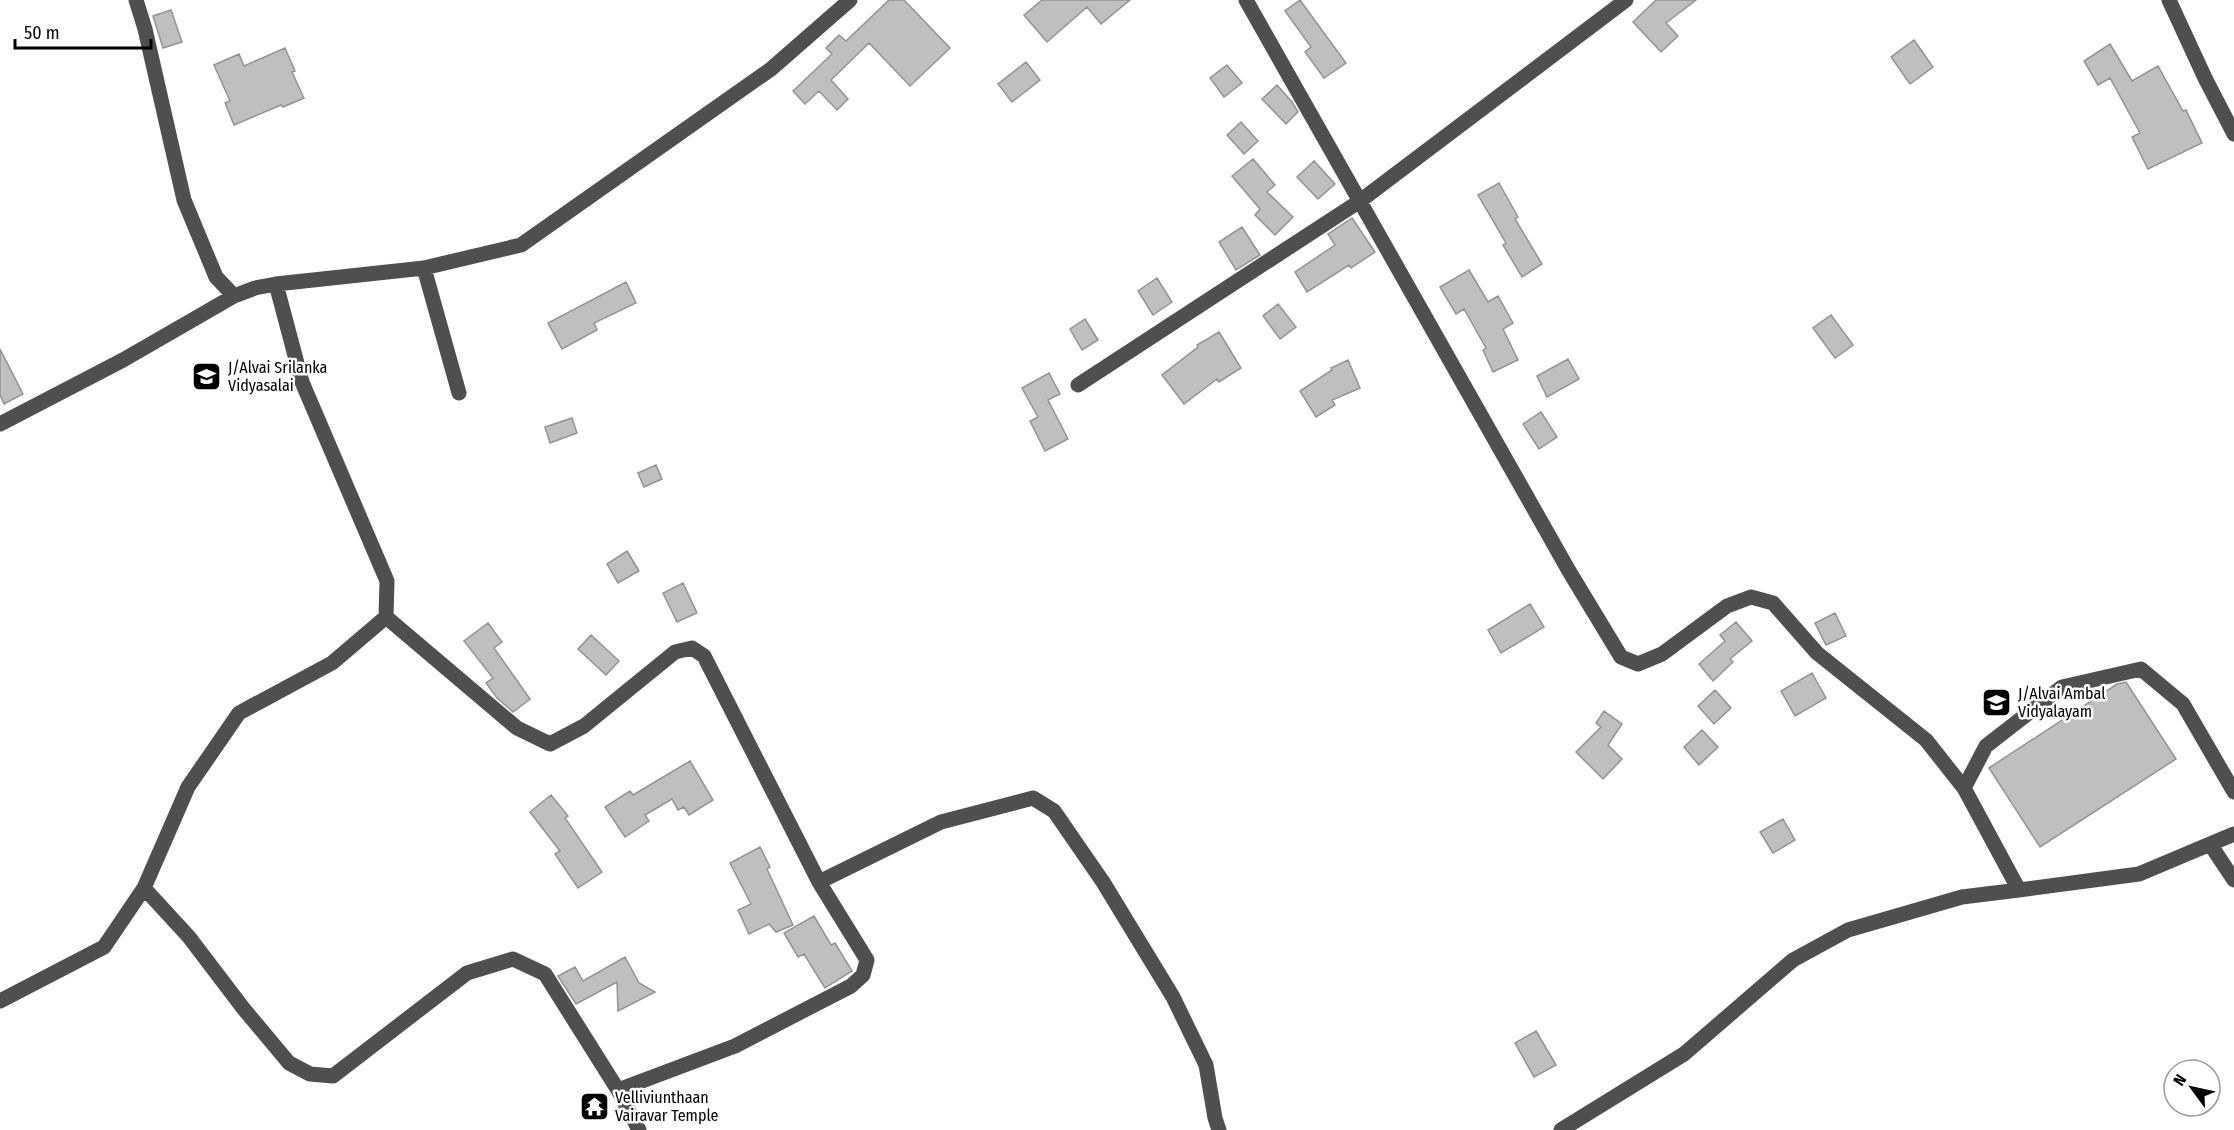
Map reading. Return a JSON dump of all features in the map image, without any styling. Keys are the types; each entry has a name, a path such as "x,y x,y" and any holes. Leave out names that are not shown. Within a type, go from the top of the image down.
{"street":[{"path":"136,0 145,29 183,200 216,278 234,297"},
{"path":"0,424 123,360 234,297 255,288 424,268 521,244 771,69 850,0"},
{"path":"1246,0 1563,561 1621,657 1638,664 1662,654 1727,606 1751,597 1773,603 1817,653 1926,740 1964,788 2019,890"},
{"path":"1078,385 1360,201 1626,0"},
{"path":"2169,0 2234,134"},
{"path":"424,268 459,393"},
{"path":"0,1001 104,947 144,888 188,787 239,713 332,663 386,617 387,581 302,382 276,284"},
{"path":"386,617 517,728 550,744 584,726 675,651 692,648 704,656 819,882 867,960 863,975 851,986 735,1046 618,1090"},
{"path":"1964,788 1986,746 2062,687 2141,669 2183,704 2234,792"},
{"path":"819,882 941,822 1033,798 1054,811 1103,882 1173,998 1206,1065 1219,1130"},
{"path":"1561,1130 1684,1054 1793,960 1848,930 1962,897 2139,874 2234,834"},
{"path":"2210,844 2234,880"},
{"path":"144,888 189,937 243,1008 289,1063 310,1074 333,1076 467,972 513,959 545,974 618,1090 639,1130"}],"building":[{"path":"889,0 904,0 950,48 910,86 869,43 831,80 848,99 837,110 819,91 805,104 793,91 832,54 826,48 839,35 846,41"},
{"path":"1042,0 1130,0 1101,24 1087,7 1047,42 1024,15"},
{"path":"1300,0 1346,63 1324,78 1305,52 1311,47 1285,11"},
{"path":"1656,0 1696,0 1666,23 1678,36 1661,52 1633,22"},
{"path":"171,10 182,42 163,48 153,16"},
{"path":"1914,40 1933,67 1910,84 1891,57"},
{"path":"2110,44 2132,81 2158,66 2183,111 2186,110 2202,143 2148,169 2132,137 2140,133 2110,78 2098,85 2084,61"},
{"path":"285,48 295,71 292,72 304,98 234,125 225,103 230,101 214,65 239,54 244,66"},
{"path":"1026,62 1040,80 1012,102 998,84"},
{"path":"1227,65 1242,83 1224,97 1210,78"},
{"path":"1277,85 1298,112 1286,124 1262,99"},
{"path":"1241,122 1258,141 1244,154 1227,135"},
{"path":"1253,159 1275,185 1267,192 1293,217 1275,235 1255,215 1260,209 1232,176"},
{"path":"1314,161 1335,184 1318,199 1297,177"},
{"path":"1499,183 1518,217 1515,219 1542,264 1522,277 1503,245 1506,243 1478,195"},
{"path":"1352,218 1375,252 1351,268 1349,265 1307,292 1295,272 1335,245 1328,234"},
{"path":"1242,227 1260,255 1236,270 1219,242"},
{"path":"1469,270 1488,302 1498,296 1513,323 1503,329 1518,360 1493,372 1483,350 1486,348 1464,309 1456,314 1440,287"},
{"path":"1157,278 1172,302 1153,315 1138,291"},
{"path":"626,282 636,303 594,323 597,330 562,349 548,323"},
{"path":"1278,304 1296,327 1280,339 1263,316"},
{"path":"1831,315 1853,345 1835,358 1813,328"},
{"path":"1085,319 1098,340 1082,350 1070,329"},
{"path":"1219,332 1241,368 1219,382 1217,379 1184,404 1162,375 1198,347 1197,345"},
{"path":"0,349 23,394 4,404 0,395"},
{"path":"1568,359 1579,379 1547,397 1537,376"},
{"path":"1348,360 1360,388 1332,400 1335,405 1316,417 1300,391 1332,370 1331,368"},
{"path":"1049,373 1060,394 1048,400 1068,439 1045,451 1030,421 1038,417 1022,388"},
{"path":"1541,412 1557,437 1539,449 1523,424"},
{"path":"572,418 577,433 550,443 545,427"},
{"path":"656,465 662,479 644,487 638,473"},
{"path":"627,551 639,571 618,583 607,564"},
{"path":"683,583 697,613 677,622 663,593"},
{"path":"1530,604 1544,627 1501,653 1488,630"},
{"path":"1835,613 1846,636 1826,645 1815,623"},
{"path":"1736,622 1752,641 1730,659 1733,662 1713,681 1699,664 1725,641 1720,635"},
{"path":"488,623 502,642 494,648 530,699 513,712 497,698 486,683 493,678 464,641"},
{"path":"591,635 619,661 606,675 578,649"},
{"path":"1812,673 1826,698 1795,716 1781,691"},
{"path":"2126,682 2176,759 2040,847 1989,768 2117,684"},
{"path":"1715,690 1731,708 1714,724 1698,706"},
{"path":"1604,711 1622,724 1608,745 1622,759 1603,779 1576,752 1601,727 1596,723"},
{"path":"1702,730 1718,747 1699,765 1684,747"},
{"path":"690,761 713,800 689,815 684,807 678,810 672,799 645,815 649,821 625,837 605,807 630,791 633,795"},
{"path":"551,795 568,816 565,818 602,872 578,888 555,854 560,851 530,812"},
{"path":"1783,819 1795,840 1773,853 1760,832"},
{"path":"760,847 770,867 767,869 793,925 776,932 769,924 749,934 738,910 751,904 730,863"},
{"path":"814,916 831,945 835,943 852,971 825,988 804,954 798,957 784,933"},
{"path":"625,957 639,983 655,992 618,1011 617,982 576,1004 558,976 575,967 583,981"},
{"path":"1536,1031 1556,1065 1534,1077 1515,1043"}],"place":[{"name":"J/Alvai Srilanka Vidyasalai","path":"207,376"},
{"name":"J/Alvai Ambal Vidyalayam","path":"1997,702"},
{"name":"Velliviunthaan Vairavar Temple","path":"594,1106"}]}
